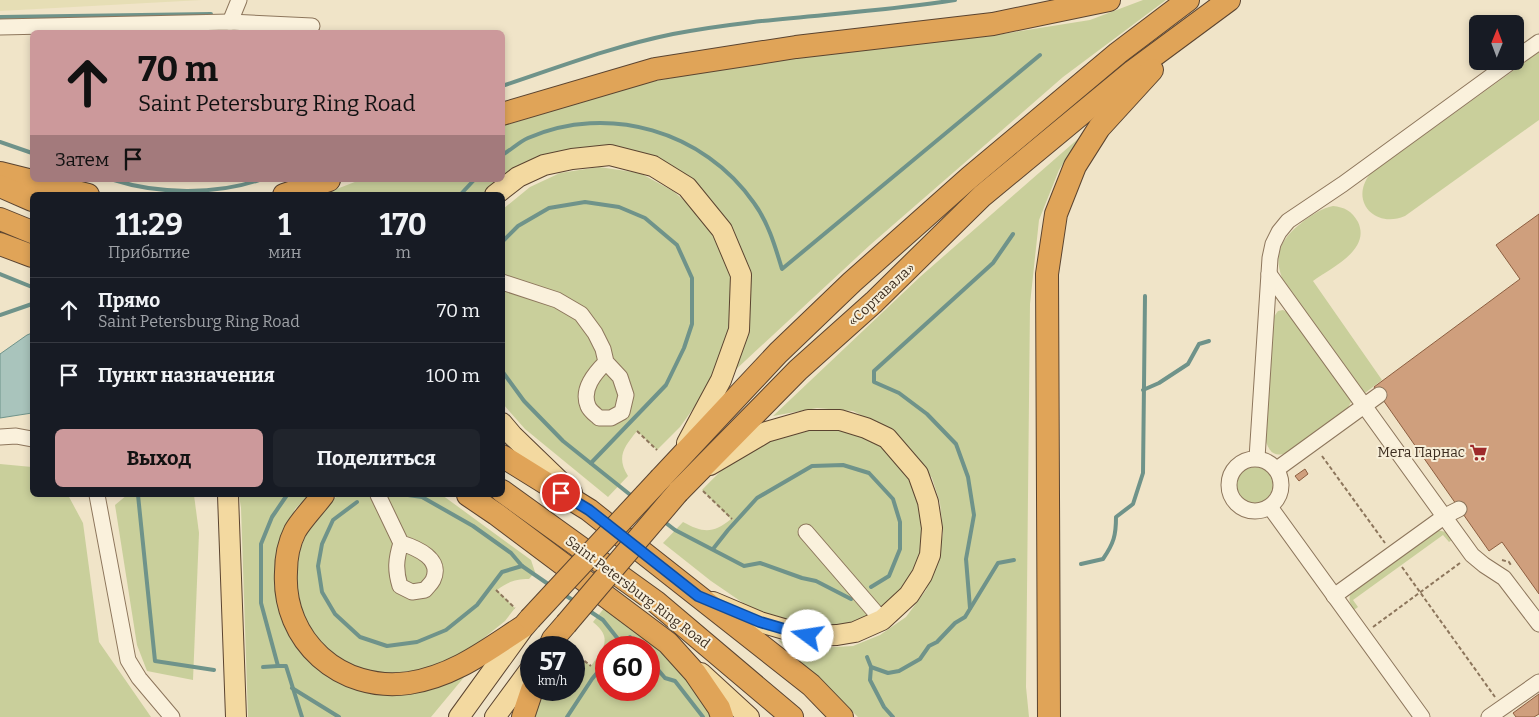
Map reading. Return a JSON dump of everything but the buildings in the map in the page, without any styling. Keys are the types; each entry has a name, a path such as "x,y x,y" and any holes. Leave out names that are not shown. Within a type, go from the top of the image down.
{"highway":[{"path":"505,113 655,69 796,47 993,24 1109,0"},
{"name":"«Сортавала»","path":"321,497 295,532 286,561 285,582 288,607 311,649 331,665 352,678 382,683 408,683 442,675 471,661 523,618 664,464 852,282 969,178 1118,53 1188,0"},
{"name":"«Сортавала»","path":"557,636 678,492 699,482 798,370 874,302 982,196 1133,71 1229,0"},
{"path":"1050,717 1047,274 1056,214 1075,166 1099,128 1177,43 1181,35"},
{"path":"0,173 30,180"},
{"path":"36,182 76,192"},
{"path":"293,192 323,182"},
{"path":"0,186 30,199"},
{"path":"0,219 30,231"},
{"path":"505,458 589,510 811,685 842,717"},
{"name":"Saint Petersburg Ring Road","path":"505,493 656,602 792,717"},
{"path":"466,497 496,514"},
{"path":"471,497 668,643 695,673 719,708 722,717"},
{"path":"523,717 528,701"}],"main road":[{"path":"499,192 518,177 544,166 572,159 610,155 653,166 687,187 722,230 740,275 740,330 721,380 699,422 664,464"},
{"path":"698,596 760,622 808,636 855,632 882,620 909,596 922,575 930,555 932,528 928,502 918,474 887,438 866,428 840,420 808,420 766,432 699,482"},
{"path":"505,427 589,510"},
{"path":"228,497 236,717"},
{"path":"458,717 523,618"},
{"path":"668,643 749,717"},
{"path":"496,717 520,683"}],"street":[{"path":"230,22 239,0"},
{"path":"0,27 230,22 312,26"},
{"path":"1524,53 1539,42"},
{"path":"1257,458 1269,274 1273,244 1279,232 1288,222 1500,70"},
{"path":"1269,274 1477,560 1504,578 1539,624"},
{"path":"505,283 557,300 581,314 603,348 606,362"},
{"path":"1276,469 1380,395"},
{"path":"0,438 16,436 30,438"},
{"path":"1257,458 1271,464 1276,469 1282,485 1276,500 1270,506 1262,510 1253,511 1244,509 1236,504 1228,487 1229,478 1239,463 1257,458"},
{"path":"97,497 128,660 139,678 172,717"},
{"path":"379,497 402,543"},
{"path":"1270,506 1422,717"},
{"path":"1334,596 1445,516 1459,509"},
{"path":"806,532 882,620"},
{"path":"1489,717 1539,682"}],"path":[{"path":"637,431 664,464"},
{"path":"1322,456 1388,547"},
{"path":"699,482 732,519"},
{"path":"1370,630 1466,559"},
{"path":"1402,567 1498,701"},
{"path":"496,590 523,618"},
{"path":"585,661 591,666"}],"shaded area":[{"path":"0,0 202,0 0,11"}],"green space":[{"path":"1143,0 1166,0 1063,77 870,245 731,374 748,332 719,212 606,147 494,192 329,192 355,182 505,182 505,125 644,83 778,59 990,36 1090,20"},
{"path":"1539,52 1539,120 1405,216 1384,219 1375,216 1368,210 1362,194 1364,184 1370,174 1514,70 1524,70 1524,63"},
{"path":"1079,138 1059,170 1039,220 1030,304 1026,687 1029,717 858,717 778,640 817,648 853,646 880,635 906,617 926,590 939,557 943,533 940,503 932,478 915,455 894,432 853,411 817,408 773,416 921,276"},
{"path":"599,167 640,173 673,191 699,213 718,242 731,273 735,311 728,343 710,385 680,427 657,450 637,431 623,452 624,469 628,476 608,497 525,429 505,406 505,207 530,187 560,173"},
{"path":"1333,206 1347,210 1356,218 1361,232 1359,241 1339,264 1313,281 1382,380 1365,393 1282,278 1279,268 1279,252 1291,232 1315,213"},
{"path":"1283,310 1288,313 1351,402 1348,408 1286,453 1274,454 1265,438 1273,318 1278,311"},
{"path":"829,428 869,437 900,461 917,488 925,526 918,565 901,596 863,620 832,626 801,625 775,618 749,607 711,581 663,543 683,522 702,530 708,530 719,527 731,519 702,490 744,452 790,433"},
{"path":"0,464 30,467 30,497 69,497 83,523 99,642 151,717 0,717"},
{"path":"1255,465 1268,471 1274,484 1268,497 1255,503 1242,497 1236,484 1242,471"},
{"path":"125,497 194,497 199,533 193,680 147,671 137,645 115,505"},
{"path":"239,497 307,497 295,509 277,556 274,585 283,620 304,657 338,681 465,676 431,717 248,717"},
{"path":"336,497 445,497 531,560 535,572 529,579 512,582 497,590 515,608 505,621 464,654 423,670 392,673 363,671 331,654 311,631 297,601 293,567 310,525 331,500"},
{"path":"1437,530 1446,532 1452,540 1449,542 1443,535 1353,600 1358,607 1354,610 1350,600 1352,590"},
{"path":"605,607 641,636 604,636 593,622"},
{"path":"660,652 697,688 715,717 529,717 534,701 585,701 585,661 591,666 595,661 595,701 660,701"}],"water":[{"path":"30,334 30,413 0,418 0,354"}],"waterway":[{"path":"505,85 608,51 673,34 743,23 955,0"},
{"path":"0,17 211,14"},
{"path":"505,153 528,138 559,128 590,123 621,124 652,130 682,142 709,158 733,178 754,203 767,226 782,269 1040,55"},
{"path":"0,142 30,152"},
{"path":"121,182 149,188 187,191 224,188 252,182"},
{"path":"463,192 472,182"},
{"path":"505,239 518,226 549,208 585,202 619,207 645,218 677,245 692,278 692,324 684,348 666,385 591,463"},
{"path":"970,608 966,559 974,515 968,477 956,444 927,414 899,393 874,382 874,371 993,263 1013,234"},
{"path":"0,274 30,286"},
{"path":"1081,564 1103,559 1114,539 1116,517 1133,504 1143,473 1145,296"},
{"path":"0,315 30,305"},
{"path":"1143,390 1159,383 1188,364 1199,344 1209,341"},
{"path":"505,375 524,401 563,441 633,497"},
{"path":"713,549 757,498 812,466 843,465 869,473 893,499 900,522 900,549 889,576 871,587"},
{"path":"138,497 155,661 214,670"},
{"path":"286,497 272,517 261,544 261,603 278,666 286,666 302,717"},
{"path":"422,497 473,526 511,553 522,566 551,586"},
{"path":"357,502 333,520 322,544 318,566 322,592 335,614 360,637 387,646 417,642 446,630 477,605 502,572 522,566"},
{"path":"662,520 675,530 744,566 760,563 816,581 851,599"},
{"path":"867,657 871,667 888,673 899,671 920,659 929,646 937,642 955,623 965,617 998,563 1014,560"},
{"path":"563,594 576,602"},
{"path":"588,610 603,620 616,636"},
{"path":"263,667 278,666"},
{"path":"871,667 870,680 884,707 893,717"},
{"path":"660,672 665,678 675,681 703,717"},
{"path":"567,717 595,675"},
{"path":"292,688 339,717"}],"place":[{"name":"Мега Парнас","path":"1479,452"}],"route":[{"path":"561,493 589,510 698,596 760,622 808,636"}]}
